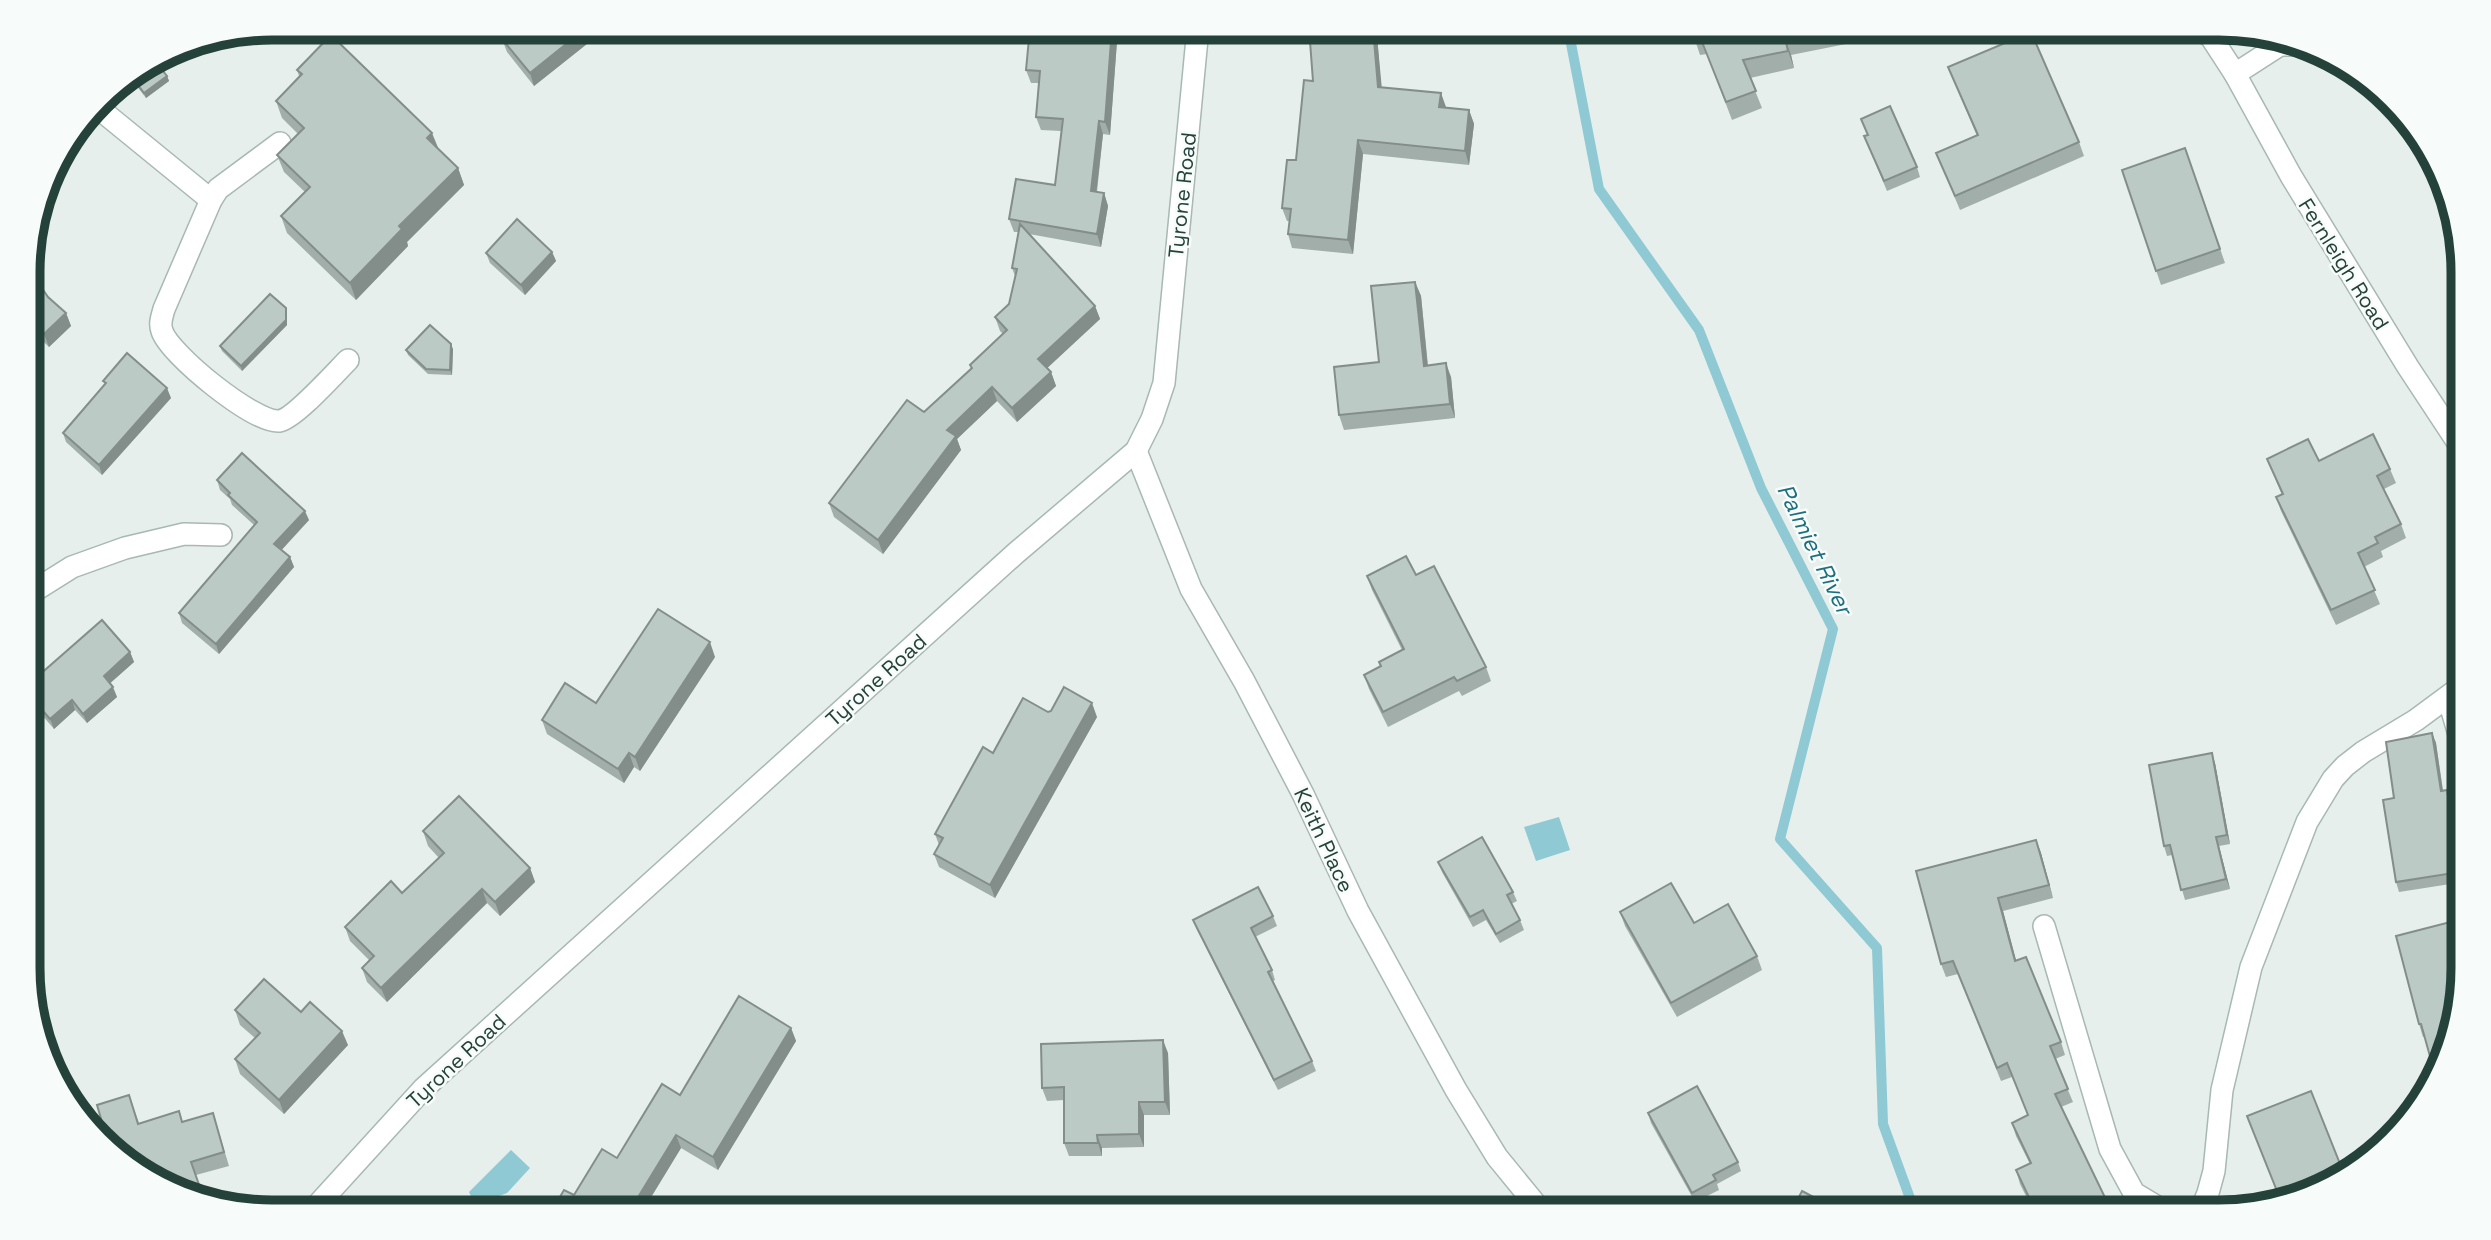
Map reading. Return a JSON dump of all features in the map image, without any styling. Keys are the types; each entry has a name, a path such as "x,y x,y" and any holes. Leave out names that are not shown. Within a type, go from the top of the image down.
{"street":[{"name":"Tyrone Road","path":"322,1200 422,1089 1016,553 1136,451 1152,419 1164,383 1197,40"},
{"name":"Fernleigh Road","path":"2213,40 2235,74 2291,176 2407,367 2451,433"},
{"path":"2235,74 2277,48"},
{"path":"104,113 211,200"},
{"path":"280,143 218,189 160,323 168,343 219,390 268,420 289,418 348,360"},
{"name":"Keith Place","path":"1136,451 1191,589 1292,771 1358,911 1483,1135 1497,1157 1532,1199"},
{"path":"41,587 72,567 125,548 184,534 221,535"},
{"path":"2205,1199 2214,1171 2222,1090 2251,967 2307,822 2333,779 2345,766 2363,751 2416,720 2451,695"},
{"path":"2044,926 2110,1149 2134,1193 2144,1199"}],"water":[{"path":"1559,817 1570,850 1536,861 1524,827"},
{"path":"511,1150 530,1168 507,1193 489,1200 473,1200 469,1192"}],"building":[{"path":"326,40 336,40 432,133 427,138 458,168 399,226 402,229 350,283 281,216 310,187 277,155 304,128 276,101 302,74 297,70"},
{"path":"503,40 571,40 530,73"},
{"path":"1029,40 1111,40 1105,122 1099,121 1091,191 1104,193 1097,234 1009,219 1016,179 1055,185 1063,119 1036,117 1040,71 1026,70"},
{"path":"1310,40 1374,40 1378,87 1441,93 1439,107 1469,110 1465,151 1358,140 1348,240 1288,234 1291,209 1282,208 1287,160 1296,160 1304,80 1313,81"},
{"path":"1701,40 1785,40 1788,51 1743,60 1756,91 1726,102"},
{"path":"2012,40 2034,40 2079,142 1955,196 1936,153 1978,135 1948,67"},
{"path":"161,69 167,76 144,93 137,84"},
{"path":"1890,106 1917,167 1884,181 1864,136 1868,135 1861,119"},
{"path":"2185,148 2220,249 2156,271 2122,170"},
{"path":"517,219 552,252 521,285 486,253"},
{"path":"1020,224 1095,306 1038,359 1051,372 1012,408 992,387 947,430 956,436 878,540 829,503 907,400 924,412 972,368 970,365 1007,330 995,317 1009,304 1017,269 1012,268"},
{"path":"1415,282 1424,366 1446,363 1450,404 1339,415 1334,367 1379,362 1371,286"},
{"path":"41,287 66,313 44,334 41,331"},
{"path":"270,294 286,308 286,320 241,366 220,346"},
{"path":"430,325 451,344 450,370 426,369 406,350"},
{"path":"127,353 167,388 99,465 63,433 106,383 103,381"},
{"path":"2373,434 2390,469 2377,476 2401,524 2375,537 2378,543 2358,553 2375,590 2331,610 2276,497 2283,494 2267,459 2308,439 2319,461"},
{"path":"242,453 305,511 274,544 290,557 216,644 179,613 257,522 228,495 230,493 217,480"},
{"path":"1406,556 1416,575 1434,566 1486,667 1457,681 1454,677 1383,712 1364,675 1381,666 1379,662 1404,649 1367,576"},
{"path":"658,609 710,642 635,757 629,753 618,769 542,720 565,683 596,703"},
{"path":"102,620 130,652 104,676 113,687 83,714 72,700 50,719 40,708 40,674"},
{"path":"1064,687 1092,703 990,885 934,854 943,838 935,834 983,747 993,753 1023,698 1048,712"},
{"path":"2432,733 2441,791 2447,790 2451,815 2451,873 2396,882 2383,800 2394,798 2386,742"},
{"path":"2212,753 2227,835 2216,837 2226,879 2181,890 2170,845 2164,846 2149,765"},
{"path":"459,796 530,868 495,902 482,889 381,988 362,968 374,956 345,927 391,881 402,893 444,853 423,831"},
{"path":"1482,837 1513,892 1507,895 1520,920 1496,934 1483,910 1470,917 1438,862"},
{"path":"2036,840 2049,885 1998,898 2015,961 2026,957 2061,1042 2050,1046 2068,1089 2055,1094 2106,1199 2030,1199 2016,1170 2031,1163 2012,1123 2028,1115 2007,1063 1997,1068 1953,961 1941,964 1916,871"},
{"path":"1671,883 1694,923 1728,904 1757,956 1671,1003 1620,912"},
{"path":"1258,887 1273,916 1251,928 1272,970 1268,972 1312,1061 1274,1080 1193,920"},
{"path":"2451,922 2449,998 2431,1060 2419,1024 2396,936"},
{"path":"264,979 301,1012 310,1002 342,1031 279,1100 235,1059 260,1033 235,1010"},
{"path":"739,996 791,1028 713,1157 676,1135 636,1200 558,1200 564,1190 574,1195 602,1149 617,1158 662,1084 680,1095"},
{"path":"1163,1040 1165,1102 1139,1102 1139,1134 1097,1135 1098,1143 1064,1143 1064,1087 1042,1088 1041,1044"},
{"path":"1697,1086 1738,1162 1713,1175 1716,1180 1692,1193 1648,1113"},
{"path":"2311,1091 2340,1165 2321,1176 2277,1191 2247,1116"},
{"path":"129,1095 138,1124 179,1111 182,1122 213,1113 224,1152 191,1162 198,1187 143,1161 119,1142 100,1123 102,1122 97,1105"},
{"path":"1802,1191 1818,1199 1798,1199"}],"waterway":[{"name":"Palmiet River","path":"1570,40 1599,189 1699,330 1761,488 1833,629 1780,839 1877,948 1883,1124 1910,1199"}]}
